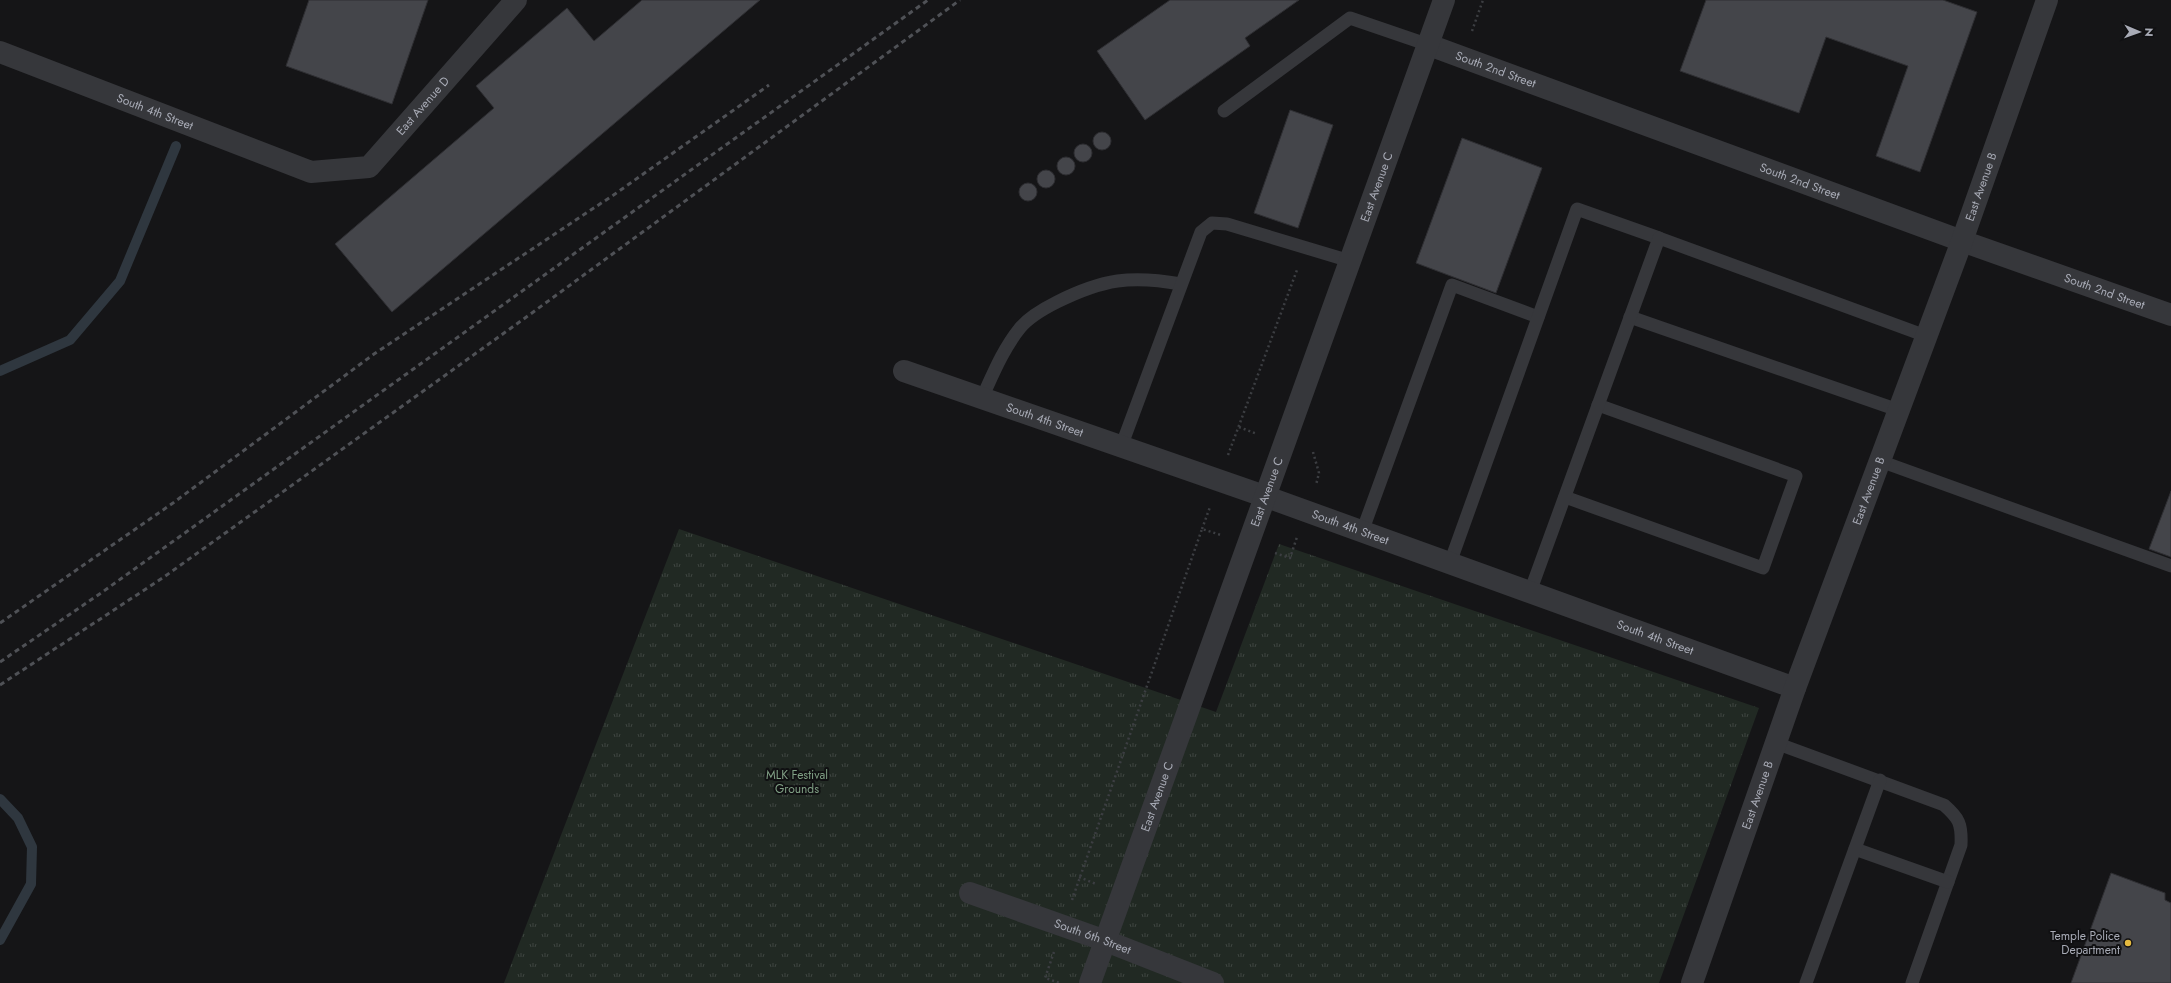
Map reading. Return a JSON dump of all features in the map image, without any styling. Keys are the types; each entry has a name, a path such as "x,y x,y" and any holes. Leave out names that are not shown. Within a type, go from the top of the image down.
{"street":[{"name":"East Avenue D","path":"311,172 369,167 516,0"},
{"name":"East Avenue C","path":"1090,983 1264,496 1429,45 1444,0"},
{"name":"East Avenue B","path":"1692,983 1795,688 1962,241 2047,0"},
{"name":"South 2nd Street","path":"1429,45 1962,241 2171,315"},
{"name":"South 4th Street","path":"0,52 311,172"},
{"name":"South 4th Street","path":"904,371 1264,496 1795,688"},
{"name":"South 6th Street","path":"970,893 1106,941 1213,983"}],"lane":[{"path":"1224,111 1350,18 1429,45"},
{"path":"1450,564 1577,208 1926,336"},
{"path":"1121,447 1201,232 1212,223 1227,224 1350,261"},
{"path":"1530,592 1659,238"},
{"path":"982,398 1004,350 1021,326 1045,308 1076,292 1100,284 1126,280 1152,279 1182,284"},
{"path":"1362,532 1452,285 1538,317"},
{"path":"1630,317 1898,410"},
{"path":"1565,497 1763,568 1796,476 1598,405"},
{"path":"1880,461 2171,566"},
{"path":"1776,743 1944,804 1954,814 1962,827 1961,845 1912,983"},
{"path":"1806,983 1880,780"},
{"path":"1855,849 1948,882"}],"path":[{"path":"1477,22 1483,0"},
{"path":"1234,438 1306,248"},
{"path":"1238,428 1246,430"},
{"path":"1073,894 1206,517"},
{"path":"1202,529 1219,534"},
{"path":"1275,553 1290,558 1293,549"},
{"path":"1079,877 1096,884"},
{"path":"1051,962 1045,978 1060,983"}],"green space":[{"name":"MLK Festival Grounds","path":"679,529 1216,712 1279,544 1759,708 1659,983 504,983"}],"building":[{"path":"309,0 428,0 392,104 286,66"},
{"path":"642,0 760,0 392,312 335,244 494,108 476,86 567,8 594,41"},
{"path":"1170,0 1299,0 1245,38 1250,46 1145,120 1097,51"},
{"path":"1706,0 1943,0 1977,12 1920,172 1876,156 1908,66 1826,37 1799,113 1680,71"},
{"path":"1290,110 1333,125 1298,228 1254,213"},
{"path":"1102,132 1108,135 1111,141 1108,147 1102,150 1096,147 1093,141 1096,135"},
{"path":"1462,138 1542,168 1496,293 1416,263"},
{"path":"1083,144 1089,147 1092,153 1089,159 1083,162 1077,159 1074,153 1077,147"},
{"path":"1066,157 1072,160 1075,166 1072,172 1066,175 1060,172 1057,166 1060,160"},
{"path":"1046,170 1052,173 1055,179 1052,185 1046,188 1040,185 1037,179 1040,173"},
{"path":"1028,183 1034,186 1037,192 1034,198 1028,201 1022,198 1019,192 1022,186"},
{"path":"2171,491 2171,557 2149,549"},
{"name":"Temple Police Department","path":"2111,873 2165,893 2165,900 2171,903 2171,983 2071,983"}],"waterway":[{"path":"0,371 70,340 120,281 176,146"},
{"path":"0,799 18,818 32,847 31,884 0,940"}],"railway":[{"path":"0,662 101,593 928,0"},
{"path":"0,685 164,577 525,318 960,0"},
{"path":"0,623 173,503 374,354 615,194 769,85"}],"place":[{"name":"Temple Police Department","path":"2128,943"}]}
